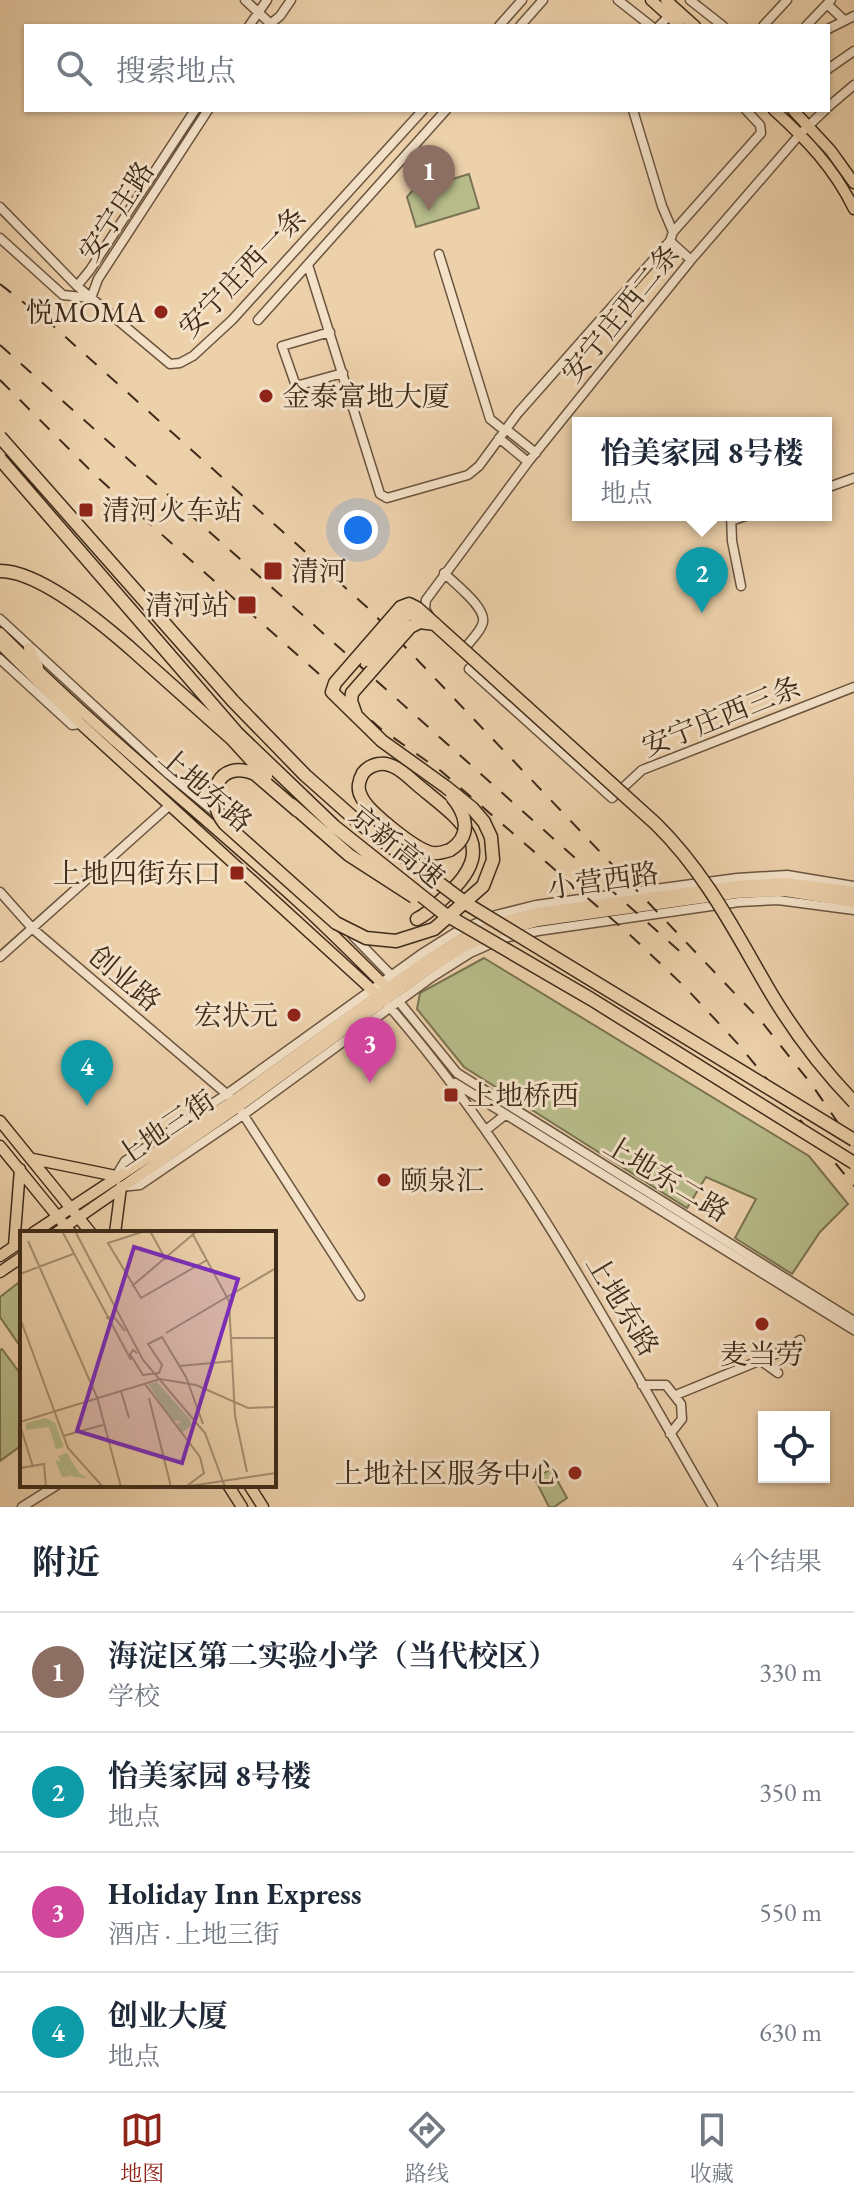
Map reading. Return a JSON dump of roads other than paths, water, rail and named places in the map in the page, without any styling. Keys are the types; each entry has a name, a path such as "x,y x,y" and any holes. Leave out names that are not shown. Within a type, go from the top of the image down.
{"highway":[{"name":"京新高速","path":"0,437 233,701 305,775 358,822 467,904 854,1140"},
{"name":"京新高速","path":"0,459 237,733 334,826 443,913 591,999 854,1163"},
{"path":"0,571 29,576 129,647 232,739 298,811"},
{"path":"443,913 394,886 349,855 255,774 247,770 230,772 224,775 213,794 218,815 225,824 336,923 366,938 396,941 434,929 483,886 493,860 491,837 484,822 472,808 382,741 332,692 335,683 401,607 409,604 656,824 688,858 725,911 780,1008 809,1049 854,1102"},
{"path":"357,718 351,701 352,693 410,627 430,620"},
{"path":"417,919 469,871 475,853 473,844 459,819 399,769 385,764 370,767 361,776 359,789 367,806 418,847 434,854 450,850 462,840 466,822 464,814 426,773"}],"main road":[{"path":"651,0 691,24"},
{"path":"666,0 679,24"},
{"path":"777,112 805,128 854,183"},
{"path":"794,112 854,209"},
{"name":"上地东路","path":"0,633 164,786 306,909 384,991"},
{"name":"上地东路","path":"0,644 170,805 384,991"},
{"path":"29,648 43,676"},
{"name":"小营西路","path":"384,991 462,939 499,923 537,913 738,886 786,883 854,892"},
{"name":"小营西路","path":"384,991 467,945 538,921 736,893 785,891 854,902"},
{"name":"上地三街","path":"69,1229 79,1217 384,991"},
{"name":"上地三街","path":"36,1231 116,1176 235,1104"},
{"path":"0,1121 90,1231"},
{"path":"0,1146 69,1229"},
{"path":"33,1159 116,1176"},
{"path":"0,1256 18,1243 20,1169"},
{"path":"115,1231 121,1187"},
{"path":"0,1272 20,1259"},
{"path":"229,1487 242,1507"},
{"path":"250,1487 263,1507"}],"street":[{"path":"245,0 270,24"},
{"path":"250,24 267,0"},
{"path":"272,24 291,0"},
{"path":"501,24 522,0"},
{"path":"522,24 543,0"},
{"path":"618,0 648,24"},
{"path":"690,0 720,24"},
{"path":"765,24 787,0"},
{"path":"808,24 829,2 844,20"},
{"path":"661,24 672,13"},
{"path":"830,28 854,16"},
{"path":"830,68 854,51"},
{"name":"安宁庄西二条","path":"830,106 854,85"},
{"name":"安宁庄路","path":"77,286 194,112"},
{"name":"安宁庄路","path":"91,298 98,279 207,112"},
{"name":"安宁庄西一条","path":"0,207 77,286 170,364 180,363 193,356 232,320 421,112"},
{"path":"258,320 444,112"},
{"path":"634,112 672,237 691,260"},
{"path":"308,265 374,478 384,497 405,494 468,475 479,466 761,133 760,125 748,112"},
{"name":"安宁庄西二条","path":"466,647 425,609 426,600 444,573 528,462 691,260 805,128 823,112"},
{"path":"0,238 63,295 91,298"},
{"path":"439,254 490,419 528,462"},
{"path":"330,332 282,346 296,386 343,373"},
{"path":"504,433 536,453"},
{"path":"832,486 854,478"},
{"path":"731,521 741,586"},
{"path":"444,573 484,617 484,624 466,647"},
{"path":"0,619 168,774 319,903 384,991"},
{"name":"安宁庄西三条","path":"466,647 473,664 469,669 612,798 642,770 854,687"},
{"path":"0,659 57,713 72,725 81,724"},
{"path":"0,957 170,805"},
{"name":"小营西路","path":"384,991 420,955 458,931 496,915 536,905 737,878 787,875 854,886"},
{"name":"创业路","path":"0,892 33,929 235,1104 360,1296"},
{"name":"小营西路","path":"384,991 504,938 538,931 739,902 778,900 854,910"},
{"name":"上地东路","path":"384,991 454,1077 529,1195 713,1507"},
{"name":"上地三街","path":"235,1104 384,991"},
{"name":"上地东二路","path":"454,1077 505,1115 695,1229 854,1330"},
{"name":"上地东二路","path":"454,1077 854,1321"},
{"path":"486,1130 505,1115"},
{"path":"676,1395 783,1351 800,1340"},
{"path":"760,1360 778,1373"},
{"path":"642,1385 666,1385 676,1395 681,1404 682,1419 670,1434"},
{"path":"22,1507 54,1487"}],"railway":[{"path":"0,284 51,324 369,609 761,1021 812,1085 854,1146"},
{"path":"0,345 685,956"},
{"path":"0,380 97,477 381,729 441,771 628,933 685,987 739,1045 854,1186"}],"place":[{"name":"海淀区第二实验小学（当代校区）","path":"429,211"},
{"name":"悦MOMA","path":"161,312"},
{"name":"金泰富地大厦","path":"266,396"},
{"name":"清河火车站","path":"86,510"},
{"name":"清河","path":"273,571"},
{"name":"清河站","path":"247,605"},
{"name":"怡美家园 8号楼","path":"702,613"},
{"name":"上地四街东口","path":"237,873"},
{"name":"宏状元","path":"294,1015"},
{"name":"Holiday Inn Express","path":"370,1083"},
{"name":"上地桥西","path":"451,1095"},
{"name":"创业大厦","path":"87,1106"},
{"name":"颐泉汇","path":"384,1180"},
{"name":"麦当劳","path":"762,1324"},
{"name":"上地社区服务中心","path":"575,1473"}]}
